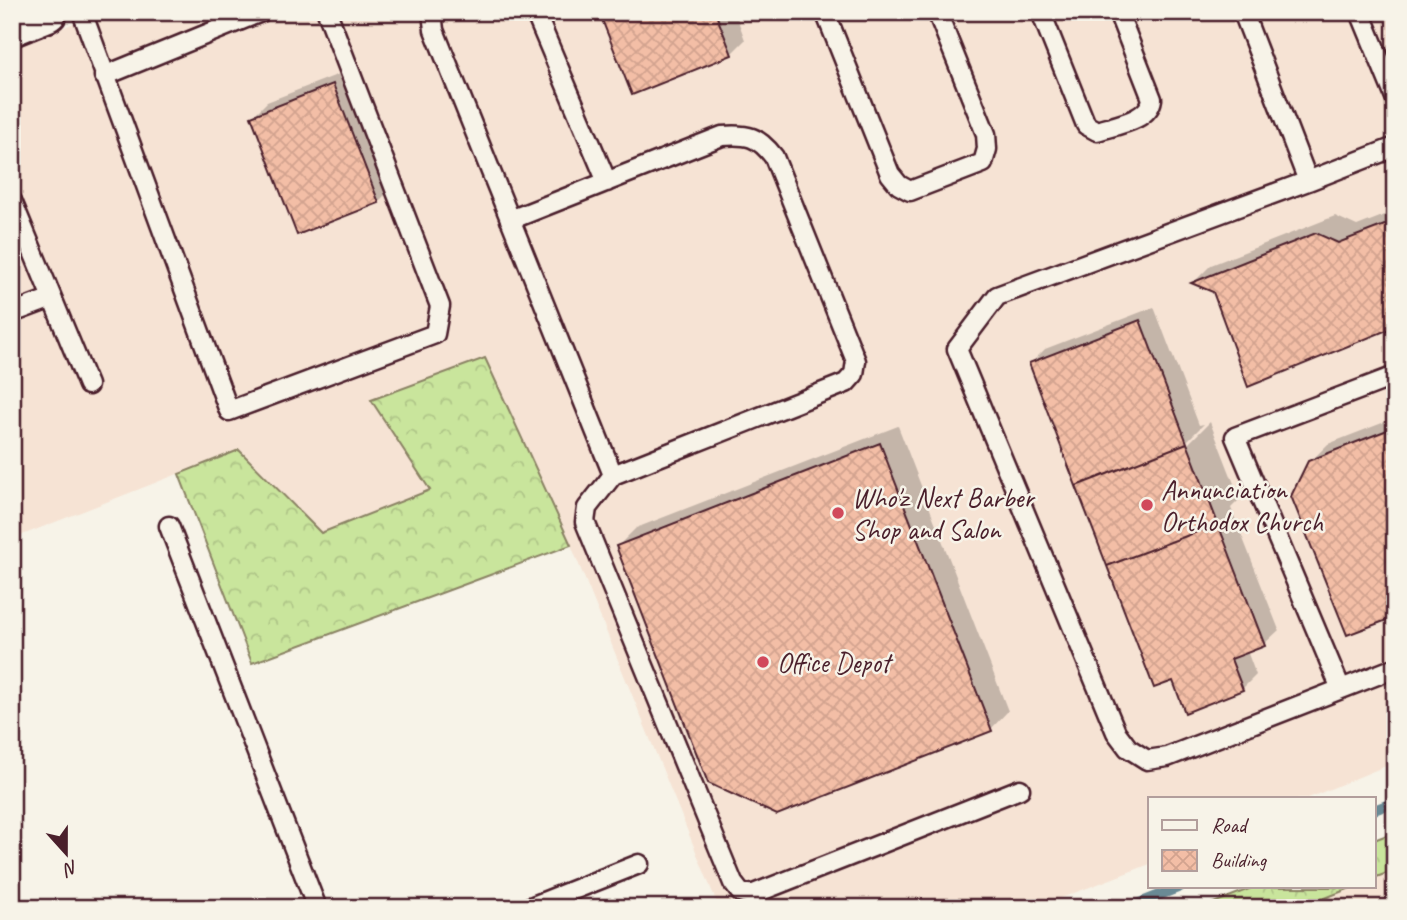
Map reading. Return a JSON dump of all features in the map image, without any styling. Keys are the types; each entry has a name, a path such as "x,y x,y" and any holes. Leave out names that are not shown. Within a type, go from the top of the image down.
{"main road":[{"path":"12,26 47,12"}],"lane":[{"path":"82,12 229,411 435,334 440,306 327,12"},
{"path":"104,76 261,12"},
{"path":"432,12 434,30 612,475"},
{"path":"535,12 607,182"},
{"path":"825,12 890,174 899,185 910,191 983,163 987,149 986,134 937,12"},
{"path":"1047,12 1045,20 1086,125 1097,131 1144,114 1151,107 1152,99 1118,12"},
{"path":"1242,12 1308,181"},
{"path":"1360,12 1395,97"},
{"path":"510,220 722,136 744,135 763,143 774,157 856,360 855,374 846,383 612,475 587,508 585,522 733,883 740,892 751,895 1020,789"},
{"path":"1395,147 997,296 957,349 1116,732 1128,748 1147,760 1167,757 1395,668"},
{"path":"12,201 88,385"},
{"path":"12,313 52,298"},
{"path":"1340,689 1235,437 1395,376"},
{"path":"169,526 317,908"},
{"path":"528,908 639,864"}],"shaded area":[{"path":"102,12 1395,12 1395,762 1311,797 1148,797 1148,865 1035,908 719,908 571,545 485,358 371,400 430,490 321,534 239,450 12,539 12,48"},
{"path":"1395,870 1395,908 1300,908 1350,888 1376,888 1376,877"}],"green space":[{"path":"485,358 571,545 252,663 179,474 239,450 321,533 430,490 371,400"},
{"path":"1395,832 1395,870 1376,877 1376,839"},
{"path":"1251,888 1350,888 1300,908 1201,908"}],"building":[{"path":"599,12 715,12 732,55 632,95"},
{"path":"333,84 379,203 297,235 251,116"},
{"path":"1395,221 1395,347 1387,330 1248,387 1213,292 1191,283 1316,233 1338,243"},
{"path":"1140,320 1187,443 1076,486 1029,363"},
{"path":"1395,427 1395,617 1347,635 1291,496 1308,461"},
{"path":"880,443 992,731 777,815 708,783 616,546"},
{"name":"Annunciation Orthodox Church","path":"1187,443 1218,524 1107,566 1076,486"},
{"path":"1218,524 1265,646 1231,659 1243,690 1185,713 1173,681 1154,688 1107,566"}],"waterway":[{"path":"1376,809 1395,802"},
{"path":"1127,908 1177,888"}],"place":[{"name":"Annunciation Orthodox Church","path":"1147,505"},
{"name":"Who'z Next Barber Shop and Salon","path":"838,513"},
{"name":"Office Depot","path":"763,662"}]}
